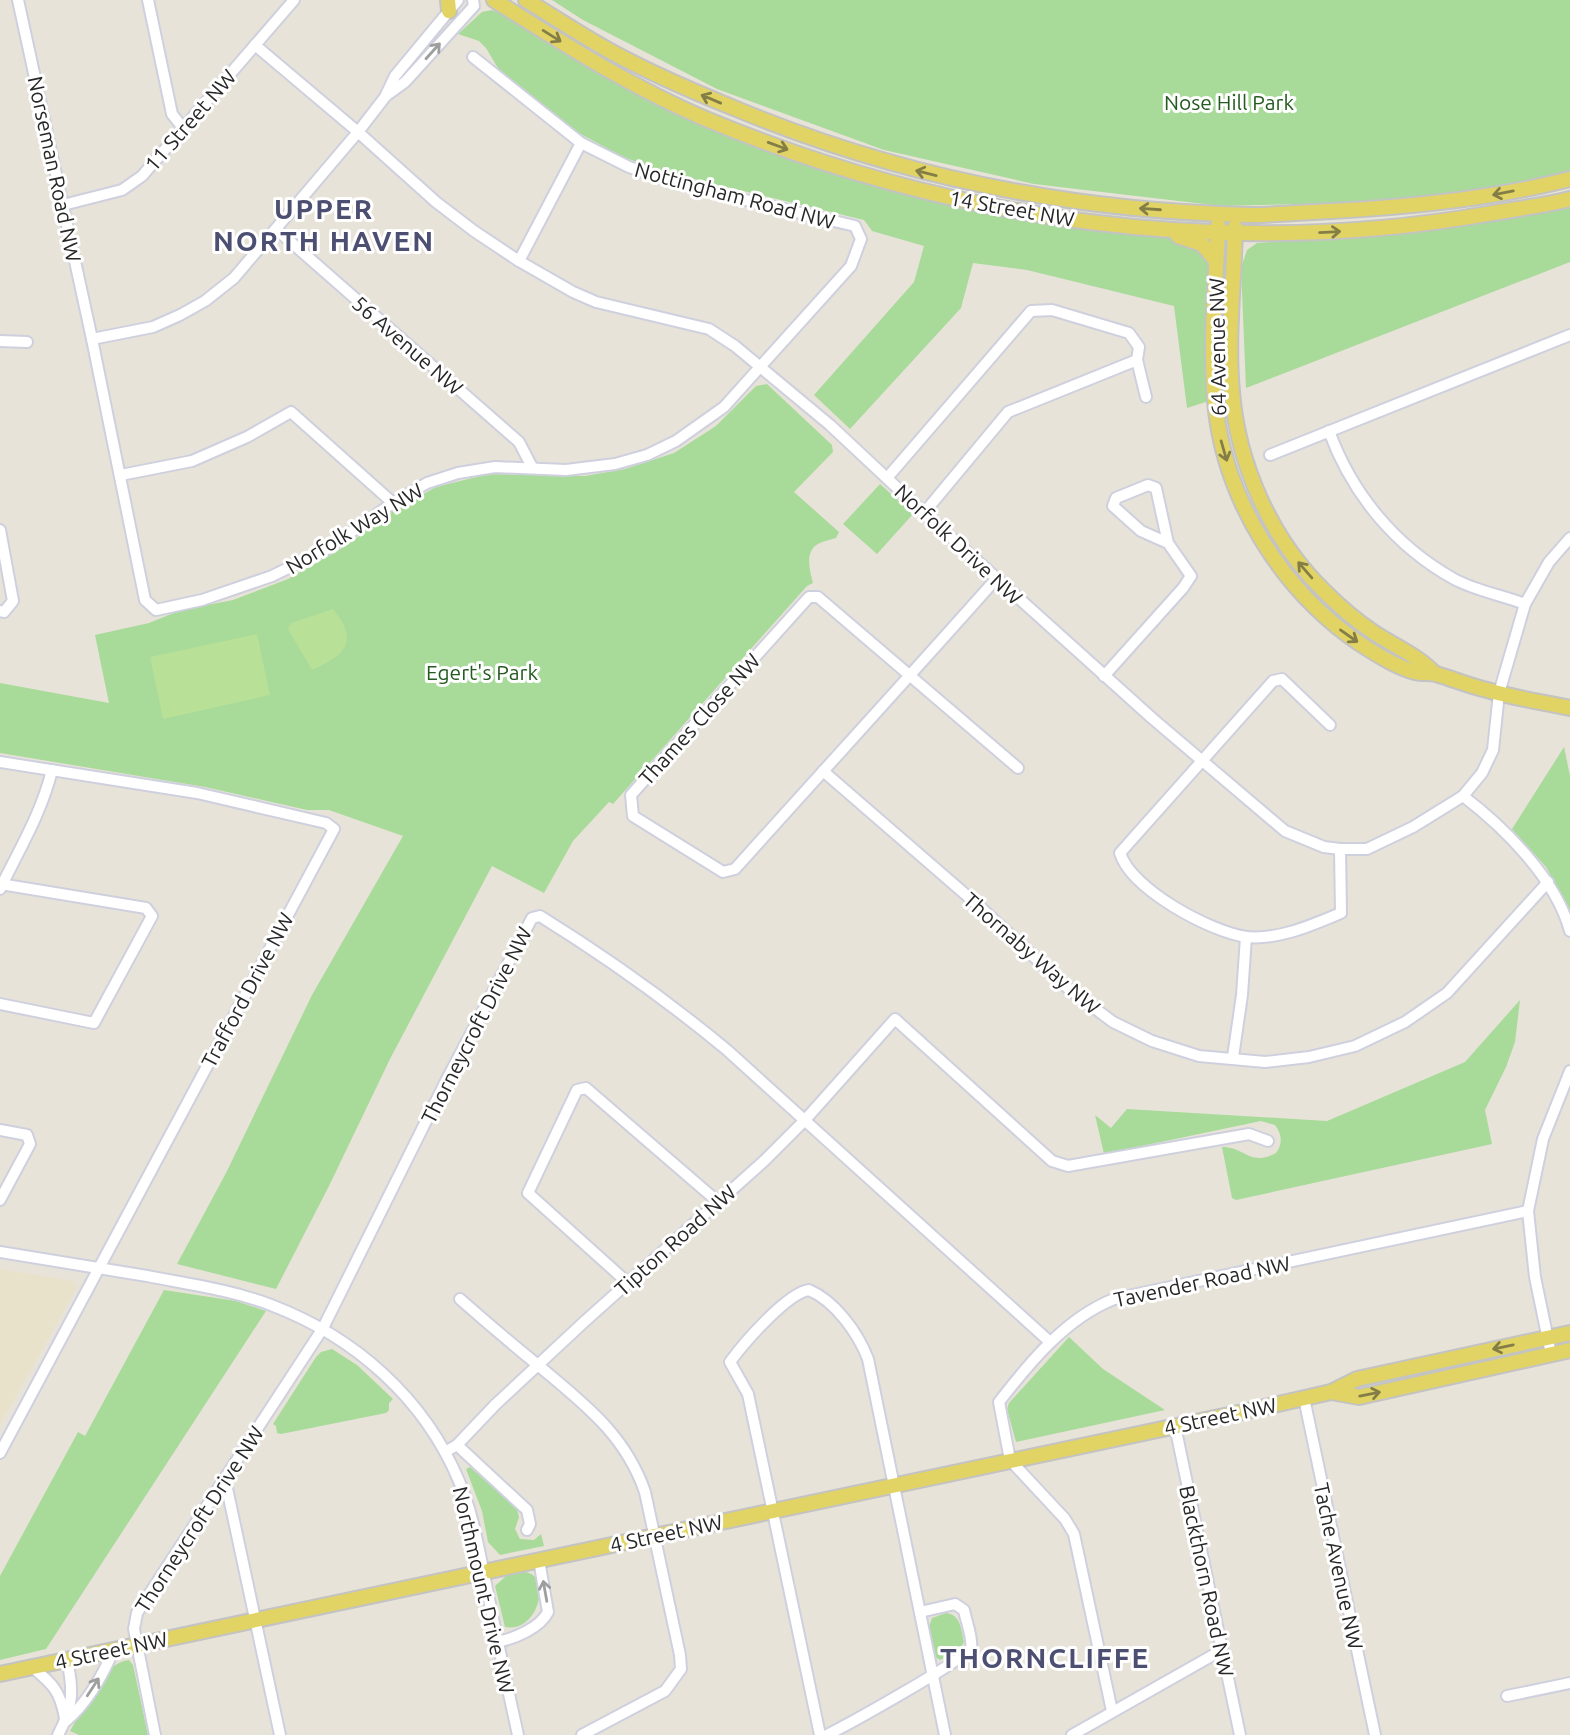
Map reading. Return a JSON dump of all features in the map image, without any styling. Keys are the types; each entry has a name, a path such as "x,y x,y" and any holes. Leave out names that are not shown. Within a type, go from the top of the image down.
{"main road":[{"name":"14 Street NW","path":"494,0 606,69 704,118 825,164 913,189 1040,216 1126,226 1262,234 1367,230 1433,224 1570,199"},
{"name":"14 Street NW","path":"526,0 610,51 653,73 753,116 833,147 914,170 1010,192 1112,207 1235,214 1432,205 1570,179"},
{"name":"64 Avenue NW","path":"1219,213 1213,344 1216,414 1230,471 1258,534 1278,565 1298,590 1343,632 1387,660 1416,673 1434,673 1499,693 1570,708"},
{"name":"64 Avenue NW","path":"1235,214 1230,371 1236,424 1253,482 1267,513 1299,564 1322,590 1373,632 1422,660 1434,673"},
{"path":"1126,226 1133,230 1185,237 1202,244 1216,261"},
{"path":"1233,287 1241,249 1245,243 1262,234"},
{"name":"4 Street NW","path":"0,1674 1175,1426 1331,1392 1357,1378 1570,1334"},
{"name":"4 Street NW","path":"1331,1392 1359,1397 1570,1350"}],"street":[{"name":"Norseman Road NW","path":"18,0 92,339"},
{"path":"148,0 172,114 183,128"},
{"name":"11 Street NW","path":"63,205 122,190 142,176 294,0"},
{"path":"384,97 405,82 474,6 473,0"},
{"path":"92,339 153,327 205,301 234,278 358,132 384,97 395,76 452,4"},
{"name":"Norfolk Drive NW","path":"255,45 436,202 519,261 596,302 709,329 762,366 1104,676 1202,761 1285,831 1324,847 1367,849 1413,827 1463,796 1482,772 1493,750 1499,693 1525,604 1549,562 1570,538"},
{"name":"Nottingham Road NW","path":"472,57 581,143 629,167 678,184 855,226 861,239 851,266 762,366"},
{"path":"519,261 581,143"},
{"name":"56 Avenue NW","path":"276,229 519,442 532,467"},
{"path":"887,478 1031,311 1052,310 1129,333 1139,347 1137,360 1146,397"},
{"path":"1270,455 1570,335"},
{"name":"Norfolk Way NW","path":"92,339 145,600 156,610 202,600 272,576 327,550 393,503 427,483 457,473 495,467 578,468 615,464 647,455 701,425 724,407 762,366"},
{"path":"0,341 27,342"},
{"path":"924,513 1008,412 1137,360"},
{"path":"121,475 192,461 247,438 291,412 393,503"},
{"path":"1329,431 1338,456 1380,522 1418,555 1456,580 1525,604"},
{"path":"1104,676 1175,598 1191,576 1168,543 1156,488 1148,485 1116,498 1113,506 1141,531 1168,543"},
{"path":"0,530 13,601 4,612 0,611"},
{"name":"Thames Close NW","path":"911,674 818,597 810,597 631,795 633,816 723,872 735,869 911,674 996,579"},
{"path":"911,674 1018,768"},
{"path":"1330,724 1282,679 1273,681 1120,853 1123,863 1159,898 1207,924 1246,937 1274,936 1309,927 1341,913 1340,849"},
{"name":"Trafford Drive NW","path":"0,762 197,793 326,823 334,829 1,1449"},
{"path":"0,1004 94,1023 152,916 146,908 1,886 48,789 52,770"},
{"name":"Thornaby Way NW","path":"823,771 980,907 1069,989 1113,1023 1152,1041 1199,1056 1265,1062 1309,1057 1355,1046 1405,1022 1447,993 1548,883"},
{"path":"1463,796 1534,864 1559,902 1570,931"},
{"name":"Thorneycroft Drive NW","path":"155,1735 134,1629 137,1613 323,1328 446,1081 532,918 540,916 676,1008 727,1050 1050,1342"},
{"path":"1233,1057 1242,995 1246,937"},
{"name":"Tipton Road NW","path":"445,1452 457,1445 495,1405 717,1200 764,1161 805,1120 895,1018 1052,1161 1068,1166 1249,1134 1268,1142"},
{"path":"1551,1354 1531,1256 1528,1211 1543,1139 1570,1071"},
{"path":"628,1283 528,1193 577,1090 586,1088 717,1200"},
{"path":"0,1130 27,1135 30,1144 0,1200"},
{"name":"Tavender Road NW","path":"1010,1460 999,1402 1050,1342 1091,1309 1114,1299 1528,1211"},
{"name":"Northmount Drive NW","path":"0,1252 206,1288 256,1300 323,1328 386,1374 415,1408 445,1452 460,1483 483,1572 518,1735"},
{"path":"820,1735 748,1394 730,1362 762,1325 797,1293 804,1290 818,1294 852,1327 867,1359 945,1735"},
{"path":"460,1299 594,1412 626,1449 645,1492 681,1669 665,1691 582,1735"},
{"name":"Tache Avenue NW","path":"1304,1398 1375,1735"},
{"name":"Blackthorn Road NW","path":"1175,1426 1240,1735"},
{"path":"457,1445 527,1510 530,1524 527,1530"},
{"path":"1010,1460 1071,1527 1112,1711"},
{"path":"225,1479 280,1735"},
{"path":"498,1642 513,1638 544,1618 548,1612 539,1560"},
{"path":"827,1735 878,1708 967,1654 971,1646 964,1611 955,1604 920,1612"},
{"path":"58,1735 106,1667 114,1649"},
{"path":"1072,1735 1222,1650"},
{"path":"66,1721 72,1700 67,1660"},
{"path":"33,1668 53,1684 62,1703 66,1721"},
{"path":"1507,1696 1570,1683"}],"shaded area":[{"path":"0,1269 73,1281 77,1287 0,1425"}],"green space":[{"name":"Nose Hill Park","path":"552,0 1570,0 1570,173 1487,189 1384,202 1221,206 1034,184 884,150 717,89 583,20"},
{"path":"492,10 608,76 796,159 937,203 1063,226 1176,239 1205,252 1210,268 1209,401 1187,408 1174,306 1027,270 973,263 961,308 850,429 814,395 914,282 924,246 872,231 864,220 660,171 621,156 577,132 547,111 499,70 479,41 458,34 482,12"},
{"path":"1570,205 1570,262 1246,388 1241,268 1247,250 1257,243 1434,230"},
{"name":"Egert's Park","path":"767,384 832,445 833,452 794,492 839,532 836,538 818,544 811,552 809,562 813,583 807,586 613,804 609,802 573,841 544,893 492,866 390,1059 276,1289 177,1264 226,1173 312,995 403,836 329,810 307,810 205,787 0,753 0,683 109,703 95,635 149,623 181,610 233,600 288,579 344,547 392,512 436,487 488,474 585,476 625,469 674,453 716,426 756,386"},
{"path":"880,484 913,514 877,554 843,524"},
{"path":"333,609 346,630 345,646 333,659 312,670 288,629 291,623"},
{"path":"257,634 270,695 163,719 150,657"},
{"path":"1564,747 1570,776 1570,910 1546,867 1512,829"},
{"path":"1520,1000 1515,1042 1485,1110 1492,1144 1236,1200 1232,1198 1222,1147 1253,1157 1267,1157 1276,1153 1280,1146 1281,1139 1275,1125 1261,1121 1104,1154 1095,1115 1111,1128 1127,1109 1327,1121 1465,1062"},
{"path":"164,1290 236,1301 266,1311 46,1649 0,1660 0,1576 78,1432 85,1436"},
{"path":"1069,1337 1103,1369 1165,1410 1016,1442 1007,1409 1009,1403"},
{"path":"332,1349 357,1365 393,1399 389,1403 389,1410 386,1413 277,1433 273,1424 316,1357 321,1352"},
{"path":"470,1467 517,1509 519,1517 515,1529 520,1539 534,1540 541,1534 544,1546 500,1555 488,1542 482,1511 466,1469"},
{"path":"525,1572 533,1575 538,1583 538,1603 526,1621 517,1626 505,1627 495,1586 506,1576"},
{"path":"946,1613 957,1620 964,1642 958,1652 940,1660 935,1657 929,1627 932,1618"},
{"path":"129,1660 133,1665 148,1735 79,1735 70,1731 102,1678 119,1663"}],"district":[{"name":"UPPER NORTH HAVEN","path":"324,224"},
{"name":"THORNCLIFFE","path":"1045,1657"}]}
